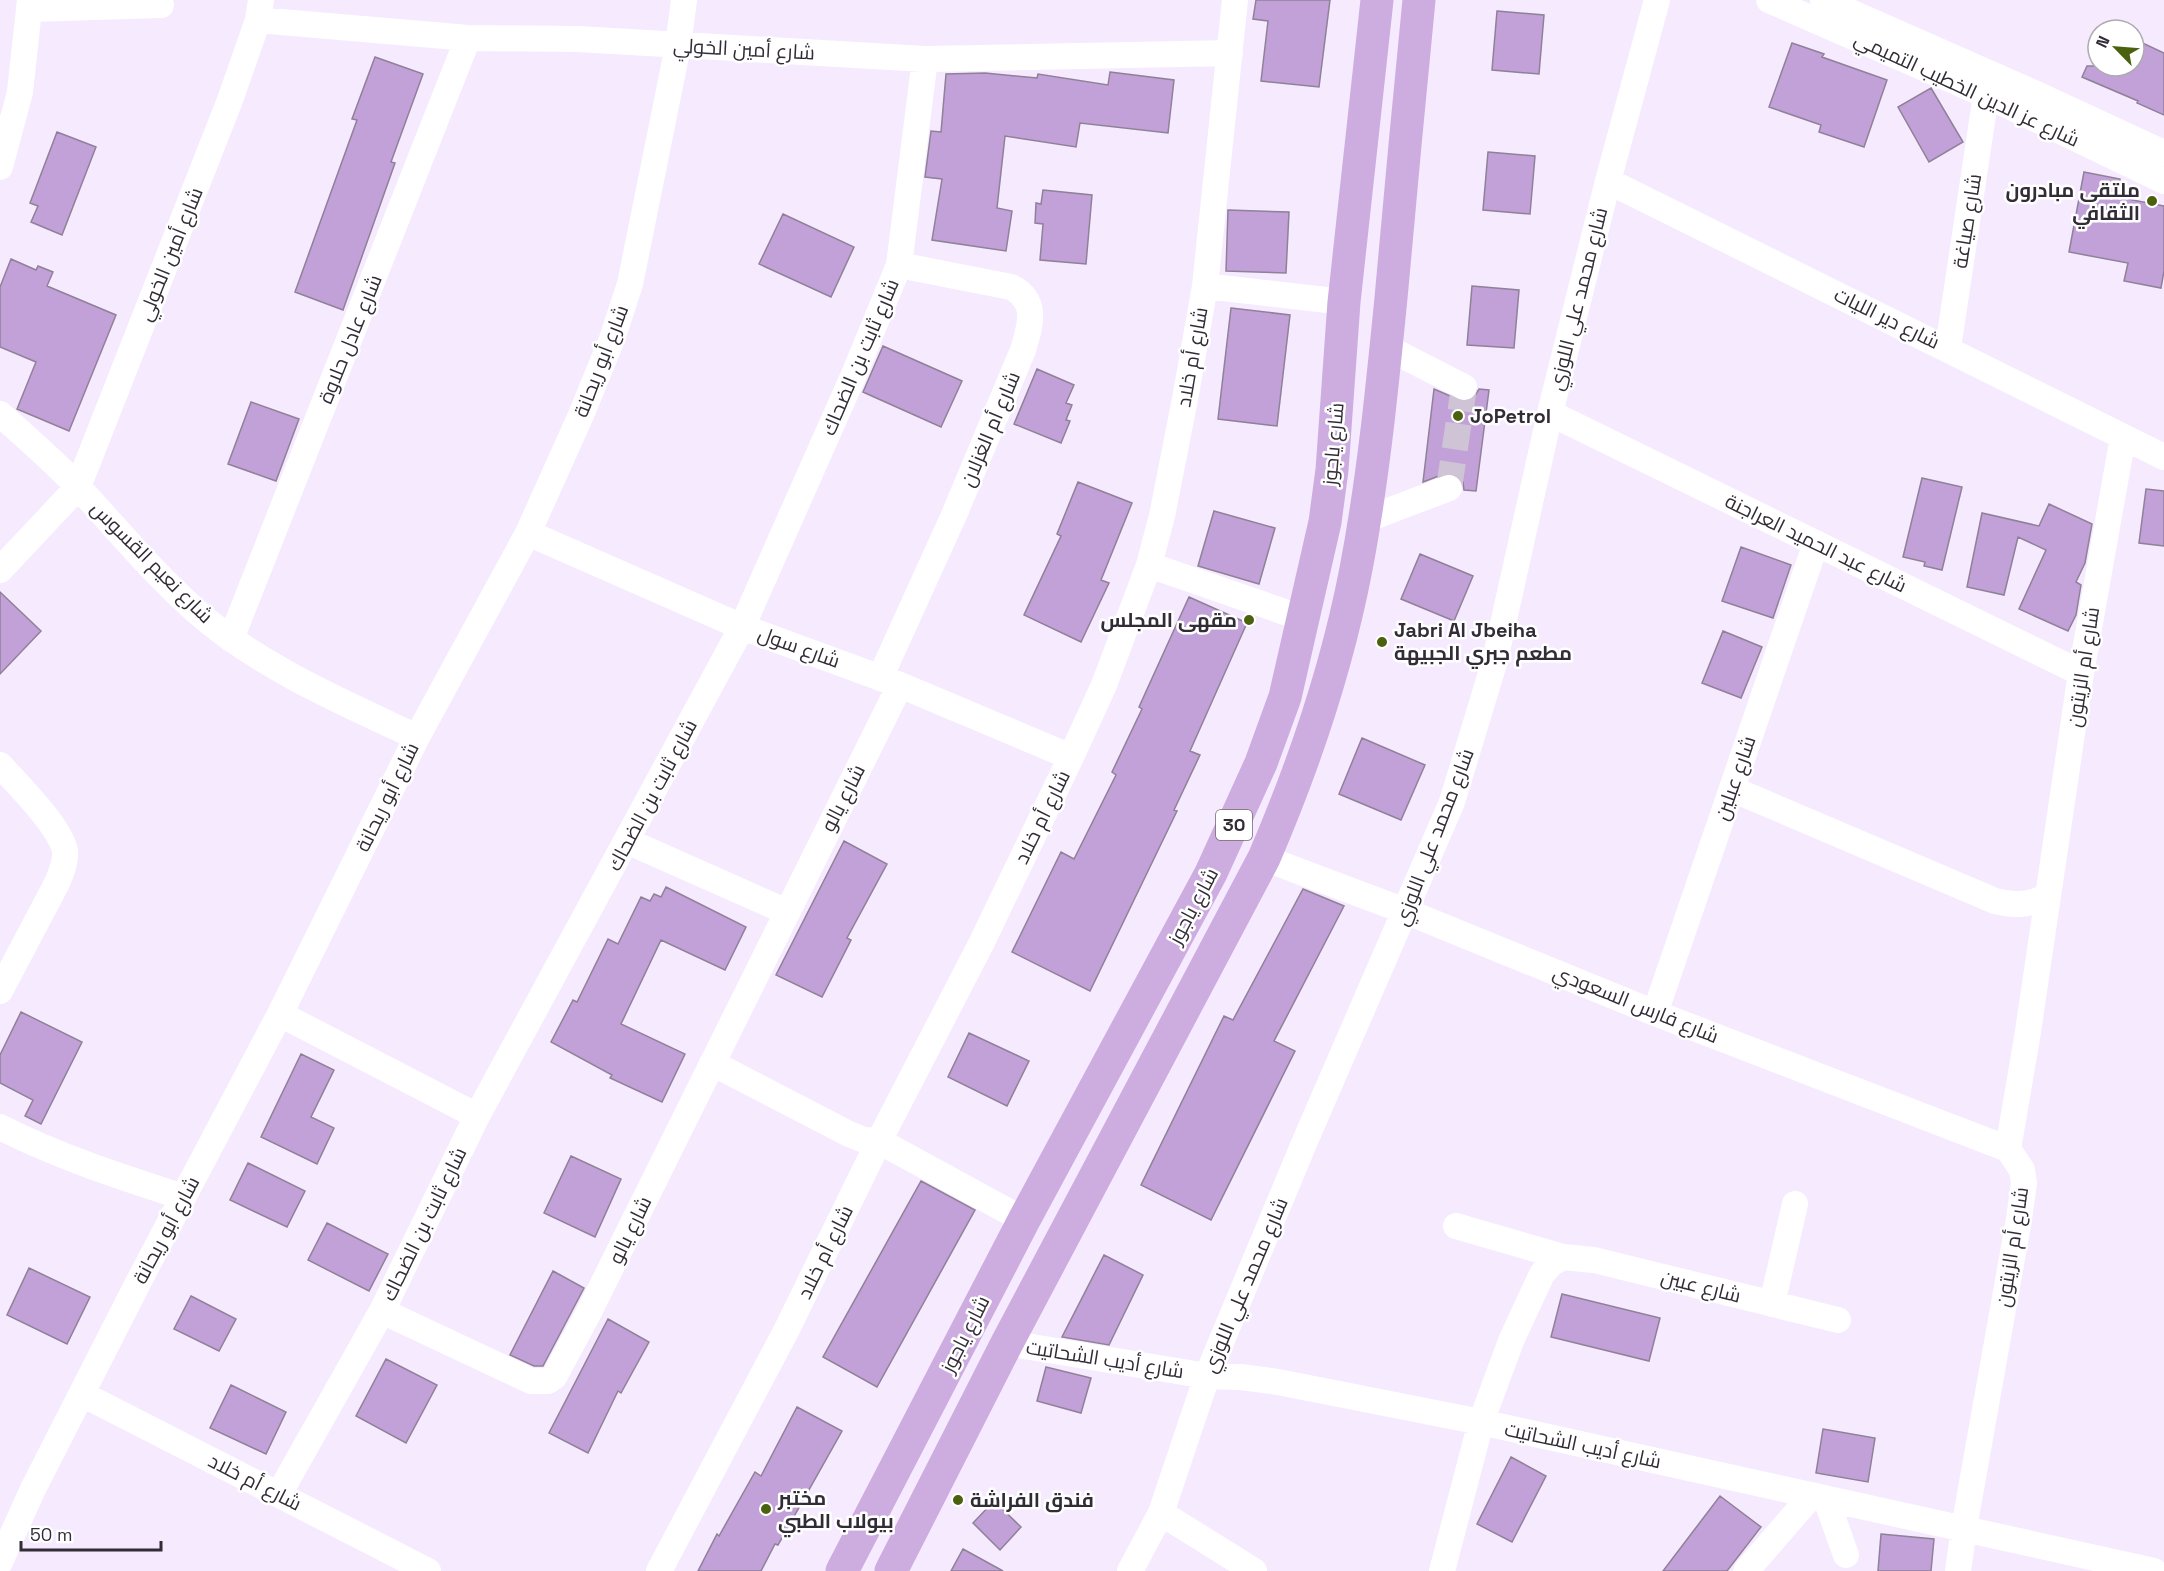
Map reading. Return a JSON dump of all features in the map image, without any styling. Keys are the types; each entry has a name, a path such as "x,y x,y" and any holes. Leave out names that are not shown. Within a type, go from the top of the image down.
{"main road":[{"name":"شارع ياجوز","path":"842,1571 1024,1220 1220,855 1261,763 1285,697 1305,619 1325,522 1332,470 1344,302 1377,0"},
{"name":"شارع ياجوز","path":"891,1571 1006,1343 1264,858 1309,744 1345,618 1365,520 1386,347 1420,8"}],"street":[{"name":"شارع أبو ريحانة","path":"0,1562 33,1489 280,1014 417,737 528,533 581,415 612,339 630,284 678,46 684,0"},
{"name":"شارع أم خلاد","path":"659,1571 786,1331 879,1141 981,944 1104,685 1149,565 1162,516 1205,286 1235,0"},
{"name":"شارع محمد علي اللوزي","path":"1130,1571 1161,1513 1207,1376 1305,1141 1452,802 1495,660 1550,413 1608,181 1657,0"},
{"name":"شارع عز الدين الخطيب التميمي","path":"1769,0 1986,95 2164,180"},
{"name":"شارع عز الدين الخطيب التميمي","path":"1823,0 2164,153"},
{"path":"0,167 20,92 30,4 161,5"},
{"name":"شارع أمين الخولي","path":"78,487 222,121 260,10 468,38 578,39 925,59 1230,53"},
{"name":"شارع عادل حلاوة","path":"231,639 468,38"},
{"name":"شارع ثابت بن الضحاك","path":"279,1494 382,1311 477,1116 742,627 846,394 899,265 925,59"},
{"name":"شارع صياغة","path":"1948,348 1986,95"},
{"name":"شارع دير الليات","path":"1608,181 2164,457"},
{"name":"شارع أم الغزلان","path":"890,681 945,536 1023,350 1029,328 1030,311 1027,299 1021,292 1011,287 899,265"},
{"path":"1205,286 1344,302"},
{"path":"1386,347 1464,387"},
{"name":"شارع عبد الحميد العراجنة","path":"1550,413 2081,673"},
{"name":"شارع نعيم القسوس","path":"0,414 78,487 156,573 196,612 231,639 297,678 417,737"},
{"name":"شارع أم الزيتون","path":"1958,1571 2024,1183 2022,1170 2008,1149 2081,673 2123,437"},
{"path":"0,570 78,487"},
{"path":"1365,520 1449,488"},
{"name":"شارع سول","path":"528,533 742,627 890,681 1071,757"},
{"name":"شارع عبلين","path":"1655,1013 1816,543"},
{"path":"1149,565 1305,619"},
{"name":"شارع يالو","path":"382,1311 531,1381 548,1381 558,1369 588,1314 787,912 890,681"},
{"path":"0,765 39,809 61,840 65,852 64,864 57,883 0,991"},
{"path":"1732,789 1995,901 2028,905 2047,897"},
{"path":"627,841 787,912"},
{"name":"شارع فارس السعودي","path":"1264,858 1405,911 1655,1013 2008,1149"},
{"path":"280,1014 477,1116"},
{"path":"712,1063 849,1134 864,1140 879,1141 1024,1220"},
{"path":"0,1127 28,1142 183,1197"},
{"path":"1772,1304 1795,1204"},
{"name":"شارع عبين","path":"1456,1226 1563,1257 1594,1260 1838,1320"},
{"path":"1442,1571 1481,1422 1511,1341 1542,1274 1552,1263 1563,1257"},
{"name":"شارع أديب الشحاتيت","path":"1006,1343 1207,1376 1241,1377 1278,1382 1481,1422 2154,1571"},
{"name":"شارع أم خلاد","path":"82,1394 428,1571"},
{"path":"1746,1571 1819,1497 1846,1555"},
{"path":"1161,1513 1254,1571"}],"building":[{"path":"1256,0 1330,0 1319,87 1261,81 1268,21 1253,19"},
{"path":"1497,11 1544,15 1539,74 1492,70"},
{"path":"1792,43 1824,54 1822,57 1887,80 1864,147 1819,132 1821,125 1769,107"},
{"path":"2146,45 2164,53 2164,115 2137,103 2138,101 2082,77 2086,68 2086,78 2146,78"},
{"path":"375,57 423,74 391,162 395,163 343,310 295,292 357,120 352,119"},
{"path":"1110,72 1174,80 1168,133 1080,123 1076,147 1005,136 997,208 1012,211 1006,251 932,240 942,179 925,177 931,131 941,132 946,74 985,73 1037,78 1038,74 1108,85"},
{"path":"1931,88 1963,142 1929,162 1898,107"},
{"path":"57,132 96,147 62,235 31,222 38,206 30,203"},
{"path":"1488,152 1535,156 1530,214 1483,210"},
{"path":"2084,172 2120,179 2117,197 2164,206 2164,271 2161,288 2124,281 2128,263 2069,252"},
{"path":"1043,190 1092,195 1086,264 1040,260 1043,224 1035,223 1036,203 1041,204"},
{"path":"1228,210 1289,212 1286,273 1226,271"},
{"path":"783,214 854,247 831,297 759,264"},
{"path":"11,259 36,270 38,266 53,272 47,286 116,315 69,431 17,409 36,362 0,347 0,287"},
{"path":"1472,286 1519,290 1514,348 1467,345"},
{"path":"1231,308 1290,315 1277,426 1218,419"},
{"path":"883,346 962,381 941,427 863,392"},
{"path":"1037,369 1074,385 1066,403 1072,405 1066,420 1070,421 1061,443 1014,424"},
{"name":"JoPetrol","path":"1434,389 1464,402 1473,399 1479,389 1489,390 1476,491 1464,490 1463,482 1452,473 1423,482"},
{"path":"251,402 299,419 276,481 228,464"},
{"path":"1922,478 1962,487 1942,570 1924,566 1925,562 1903,557"},
{"path":"1078,482 1132,503 1101,580 1109,583 1081,642 1024,615 1061,536 1057,534"},
{"path":"2146,489 2164,491 2164,546 2139,543"},
{"path":"2049,504 2092,524 2085,563 2076,582 2081,585 2076,615 2068,631 2019,609 2046,550 2018,537 2004,595 1967,587 1982,513 2039,526"},
{"path":"1214,511 1275,528 1259,584 1198,566"},
{"path":"1741,547 1791,565 1773,618 1722,601"},
{"path":"1420,554 1473,576 1454,621 1401,599"},
{"path":"0,592 41,631 0,674"},
{"path":"1189,597 1247,623 1190,751 1200,755 1174,810 1177,811 1090,991 1012,952 1061,852 1074,859 1116,775 1112,772 1142,709 1139,707"},
{"path":"1723,631 1762,647 1741,698 1702,683"},
{"path":"1362,738 1425,765 1401,820 1339,794"},
{"path":"844,841 887,864 847,938 851,940 822,997 776,975"},
{"path":"666,887 746,927 725,970 661,940 621,1024 685,1054 662,1102 610,1078 612,1075 551,1042 573,1000 577,1002 608,939 618,944 641,897 650,901 654,894 661,897"},
{"path":"1303,889 1344,906 1274,1041 1295,1051 1211,1220 1141,1185 1224,1016 1233,1020"},
{"path":"21,1012 82,1042 41,1124 25,1116 33,1100 0,1083 0,1055"},
{"path":"969,1033 1029,1061 1007,1106 948,1077"},
{"path":"301,1054 334,1070 311,1117 334,1128 317,1164 261,1137"},
{"path":"571,1156 621,1179 595,1237 544,1213"},
{"path":"248,1163 305,1191 287,1227 230,1200"},
{"path":"921,1181 975,1210 877,1387 823,1357"},
{"path":"327,1223 388,1254 369,1291 308,1260"},
{"path":"1104,1255 1143,1275 1109,1345 1062,1337"},
{"path":"29,1268 90,1297 67,1344 7,1315"},
{"path":"553,1271 584,1288 543,1366 534,1366 510,1355"},
{"path":"1562,1294 1660,1318 1649,1361 1551,1337"},
{"path":"191,1296 236,1319 219,1351 174,1329"},
{"path":"608,1319 649,1342 621,1393 618,1391 588,1453 549,1433"},
{"path":"386,1359 437,1385 406,1443 356,1416"},
{"path":"1046,1367 1091,1378 1081,1413 1037,1401"},
{"path":"231,1385 286,1412 266,1454 210,1428"},
{"path":"797,1407 842,1431 778,1545 775,1544 761,1571 698,1571 717,1534 719,1536 755,1472 761,1476"},
{"path":"1823,1429 1875,1438 1868,1482 1816,1473"},
{"path":"1511,1457 1546,1476 1512,1542 1477,1524"},
{"path":"1720,1496 1761,1527 1727,1571 1663,1571"},
{"path":"994,1501 1021,1527 1000,1550 973,1523"},
{"path":"1881,1534 1934,1539 1931,1571 1878,1571"},
{"path":"963,1549 1003,1571 951,1571"}],"tunnel":[{"path":"1449,488 1464,387"}],"place":[{"name":"ملتقى مبادرون الثقافي","path":"2152,201"},
{"name":"JoPetrol","path":"1458,416"},
{"name":"مقهى المجلس","path":"1249,620"},
{"name":"Jabri Al Jbeiha مطعم جبري الجبيهة","path":"1382,642"},
{"name":"فندق الفراشة","path":"958,1500"},
{"name":"مختبر بيولاب الطبي","path":"766,1509"}]}
